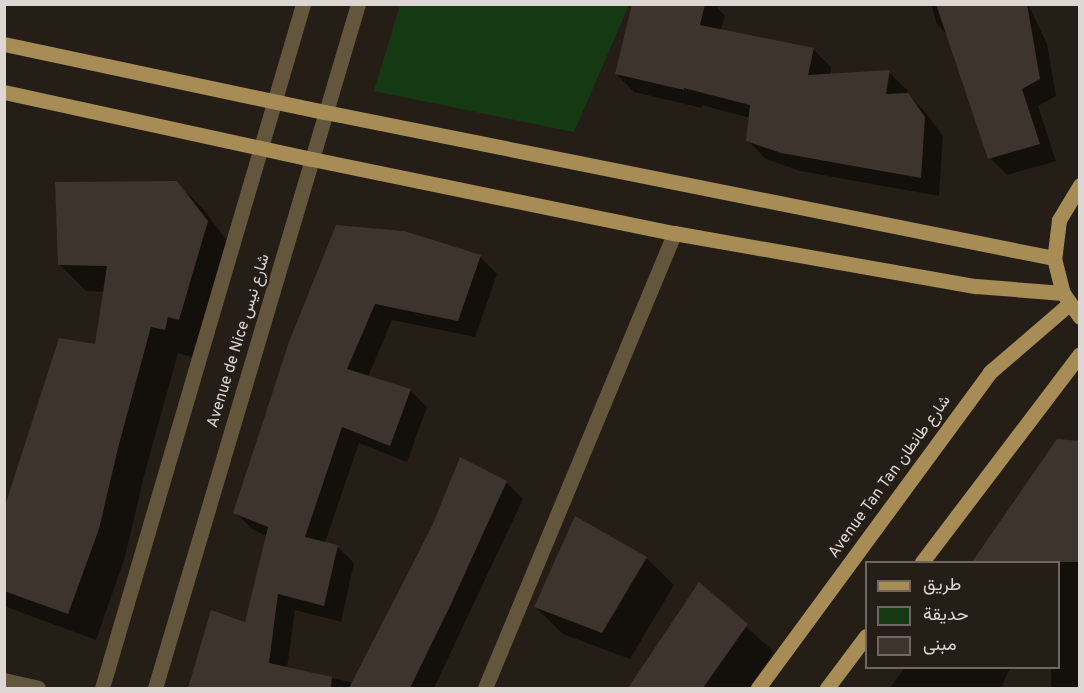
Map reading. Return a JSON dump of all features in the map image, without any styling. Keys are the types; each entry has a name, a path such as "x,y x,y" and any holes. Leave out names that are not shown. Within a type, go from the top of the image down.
{"main road":[{"path":"4,44 325,112 1054,258"},
{"path":"4,92 312,159 674,233 976,286 1066,298"},
{"path":"1080,185 1059,220 1054,258 1066,298 1080,317"},
{"name":"Avenue Tan Tan شارع طانطان","path":"758,688 990,372 1066,298"},
{"path":"923,561 1080,354"},
{"path":"827,688 865,639"}],"street":[{"name":"Avenue de Nice شارع نيس","path":"102,688 303,4"},
{"name":"Avenue de Nice شارع نيس","path":"155,688 358,4"},
{"path":"485,688 674,233"},
{"path":"4,680 38,688"}],"green space":[{"path":"400,4 629,5 574,132 374,91"}],"building":[{"path":"632,4 705,4 700,25 814,48 808,75 890,70 886,94 908,93 925,117 921,178 781,153 746,141 750,105 615,74"},
{"path":"936,4 1027,4 1040,79 1022,89 1040,144 988,159"},
{"path":"177,181 208,221 179,320 168,317 165,330 151,327 119,444 99,529 68,614 4,591 4,509 59,338 95,344 107,266 58,265 55,182"},
{"path":"336,225 404,231 481,255 458,321 375,304 347,369 411,389 390,446 342,427 305,537 338,545 324,606 278,594 269,663 332,677 331,688 188,688 211,610 245,622 268,527 233,513 289,342"},
{"path":"1057,439 1080,441 1080,562 973,561"},
{"path":"460,457 507,481 450,606 410,688 349,688 432,526"},
{"path":"575,516 647,557 602,633 534,607"},
{"path":"699,582 748,624 703,688 628,688"}]}
